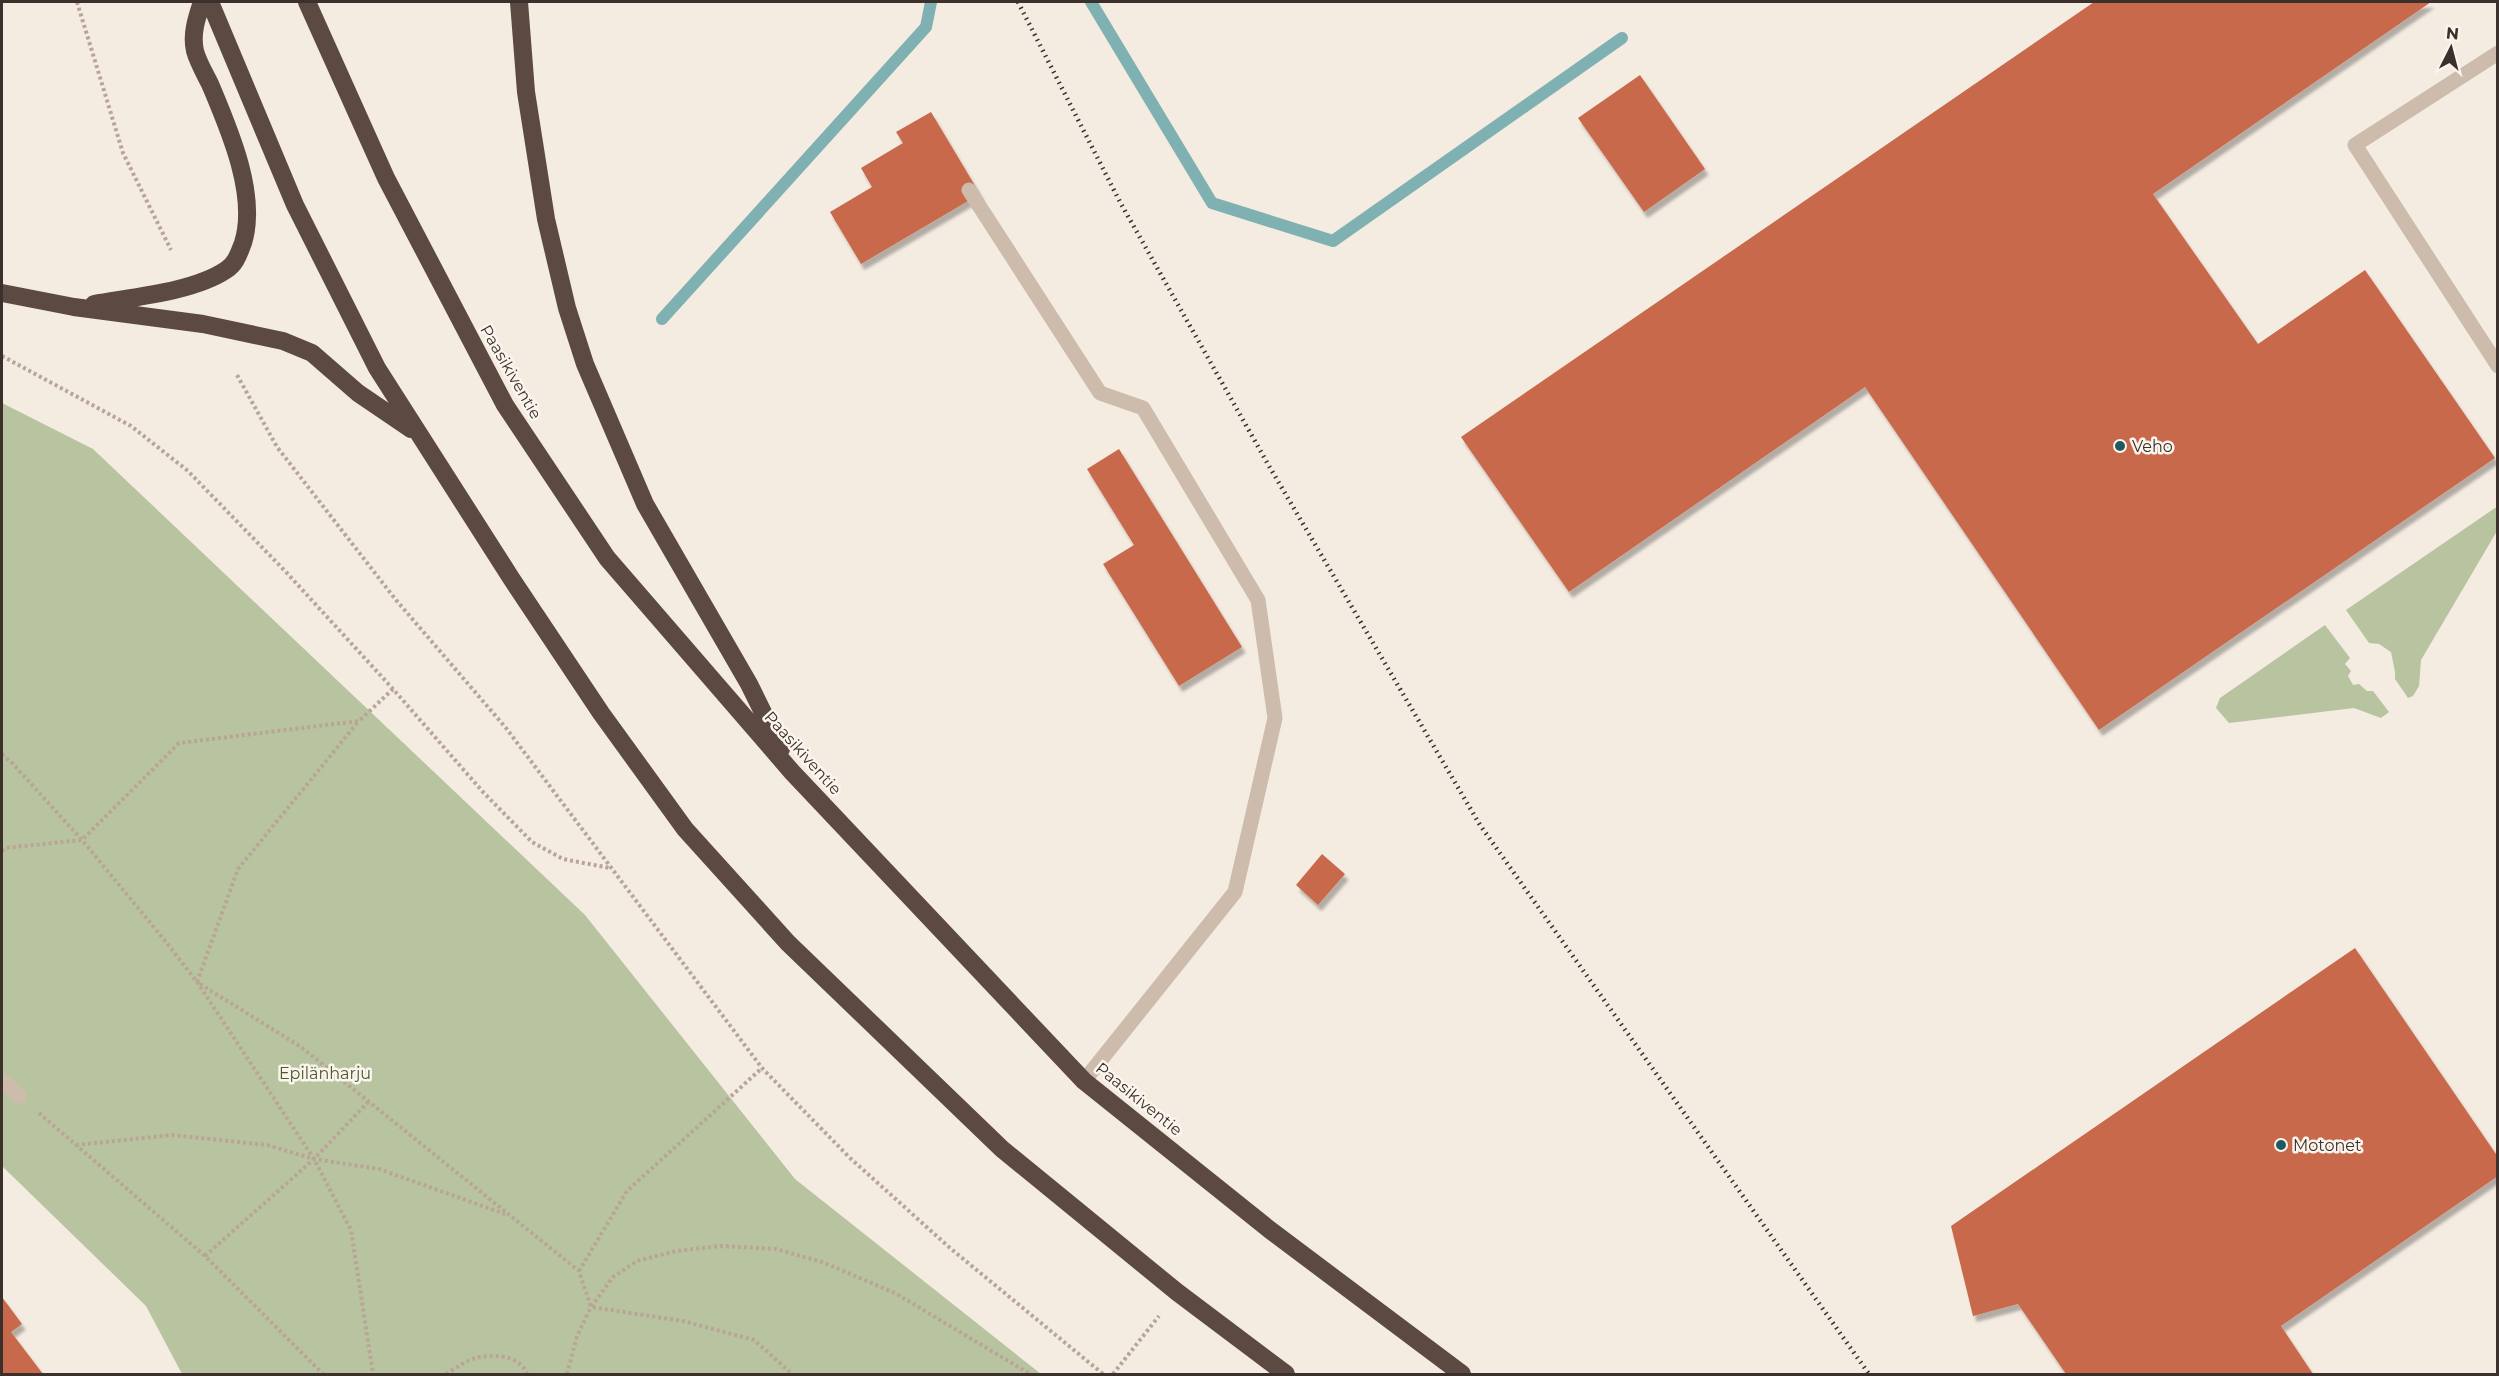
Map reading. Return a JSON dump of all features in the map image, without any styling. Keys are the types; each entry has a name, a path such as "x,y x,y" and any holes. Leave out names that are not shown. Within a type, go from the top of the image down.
{"highway":[{"path":"74,308 174,290 217,276 228,269 240,252 246,228 247,197 235,150 195,51 194,29 202,2"},
{"path":"210,2 295,205 377,368 601,713 686,829 788,943 1002,1149 1177,1292 1286,1374"},
{"name":"Paasikiventie","path":"307,2 386,178 505,405 607,558 792,772 1084,1081 1270,1230 1462,1374"},
{"path":"519,2 526,92 546,219 567,308 585,364 645,504 749,684 792,772"},
{"path":"2,293 74,308 203,324 284,341 312,353 358,393 418,434"}],"lane":[{"path":"2498,53 2355,145 2498,366"},
{"path":"969,190 1100,393 1143,408 1258,600 1275,718 1235,892 1084,1081"},
{"path":"2,1080 19,1096"}],"path":[{"path":"78,2 123,153 171,250"},
{"path":"2,356 131,426 188,471 286,572 483,792 532,842 563,859 610,868"},
{"path":"237,375 277,447 396,600 506,728 762,1068 865,1173 950,1248 1103,1374"},
{"path":"197,982 238,869 359,721 393,689"},
{"path":"2,851 5,848 82,840 179,742 359,721"},
{"path":"2,754 82,840 197,982 314,1159 351,1230 373,1374"},
{"path":"197,982 301,1047 579,1271 591,1307"},
{"path":"579,1271 627,1191 762,1068"},
{"path":"19,1096 205,1256 323,1374"},
{"path":"205,1256 314,1159 368,1102"},
{"path":"76,1145 172,1135 267,1145 314,1159 379,1169 509,1216"},
{"path":"567,1374 577,1336 591,1307 613,1277 637,1261 676,1251 720,1246 776,1250 822,1262 895,1293 1030,1374"},
{"path":"1113,1374 1177,1292"},
{"path":"591,1307 683,1321 754,1340 792,1374"},
{"path":"446,1374 476,1358 508,1356 525,1368 527,1374"}],"green space":[{"name":"Epilänharju","path":"2,403 93,449 585,915 795,1179 1041,1374 182,1374 146,1306 2,1166"},
{"path":"2497,508 2497,531 2421,660 2419,686 2413,696 2408,698 2395,679 2391,652 2379,644 2369,643 2346,610"},
{"path":"2325,625 2350,658 2345,664 2351,671 2348,676 2353,685 2359,684 2367,691 2373,691 2389,712 2381,718 2354,708 2229,723 2216,708 2220,698"}],"building":[{"path":"2094,2 2431,2 2153,194 2258,344 2365,270 2495,458 2099,730 1865,387 1569,592 1461,437"},
{"path":"1640,75 1705,169 1644,212 1578,118"},
{"path":"931,112 980,194 861,264 830,212 872,187 861,168 903,143 896,132"},
{"path":"1119,449 1242,647 1179,686 1103,564 1134,545 1087,469"},
{"path":"1322,854 1345,874 1318,905 1296,885"},
{"path":"2355,948 2498,1157 2498,1176 2281,1326 2313,1374 2066,1374 2018,1304 1973,1316 1951,1226"},
{"path":"2,1297 22,1324 11,1332 43,1374 2,1374"}],"waterway":[{"path":"662,319 926,27 931,2"},
{"path":"1091,2 1212,203 1333,241 1622,38"}],"railway":[{"path":"1018,2 1120,202 1269,466 1480,825 1869,1374"}],"place":[{"name":"Veho","path":"2120,446"},
{"name":"Motonet","path":"2281,1145"}]}
